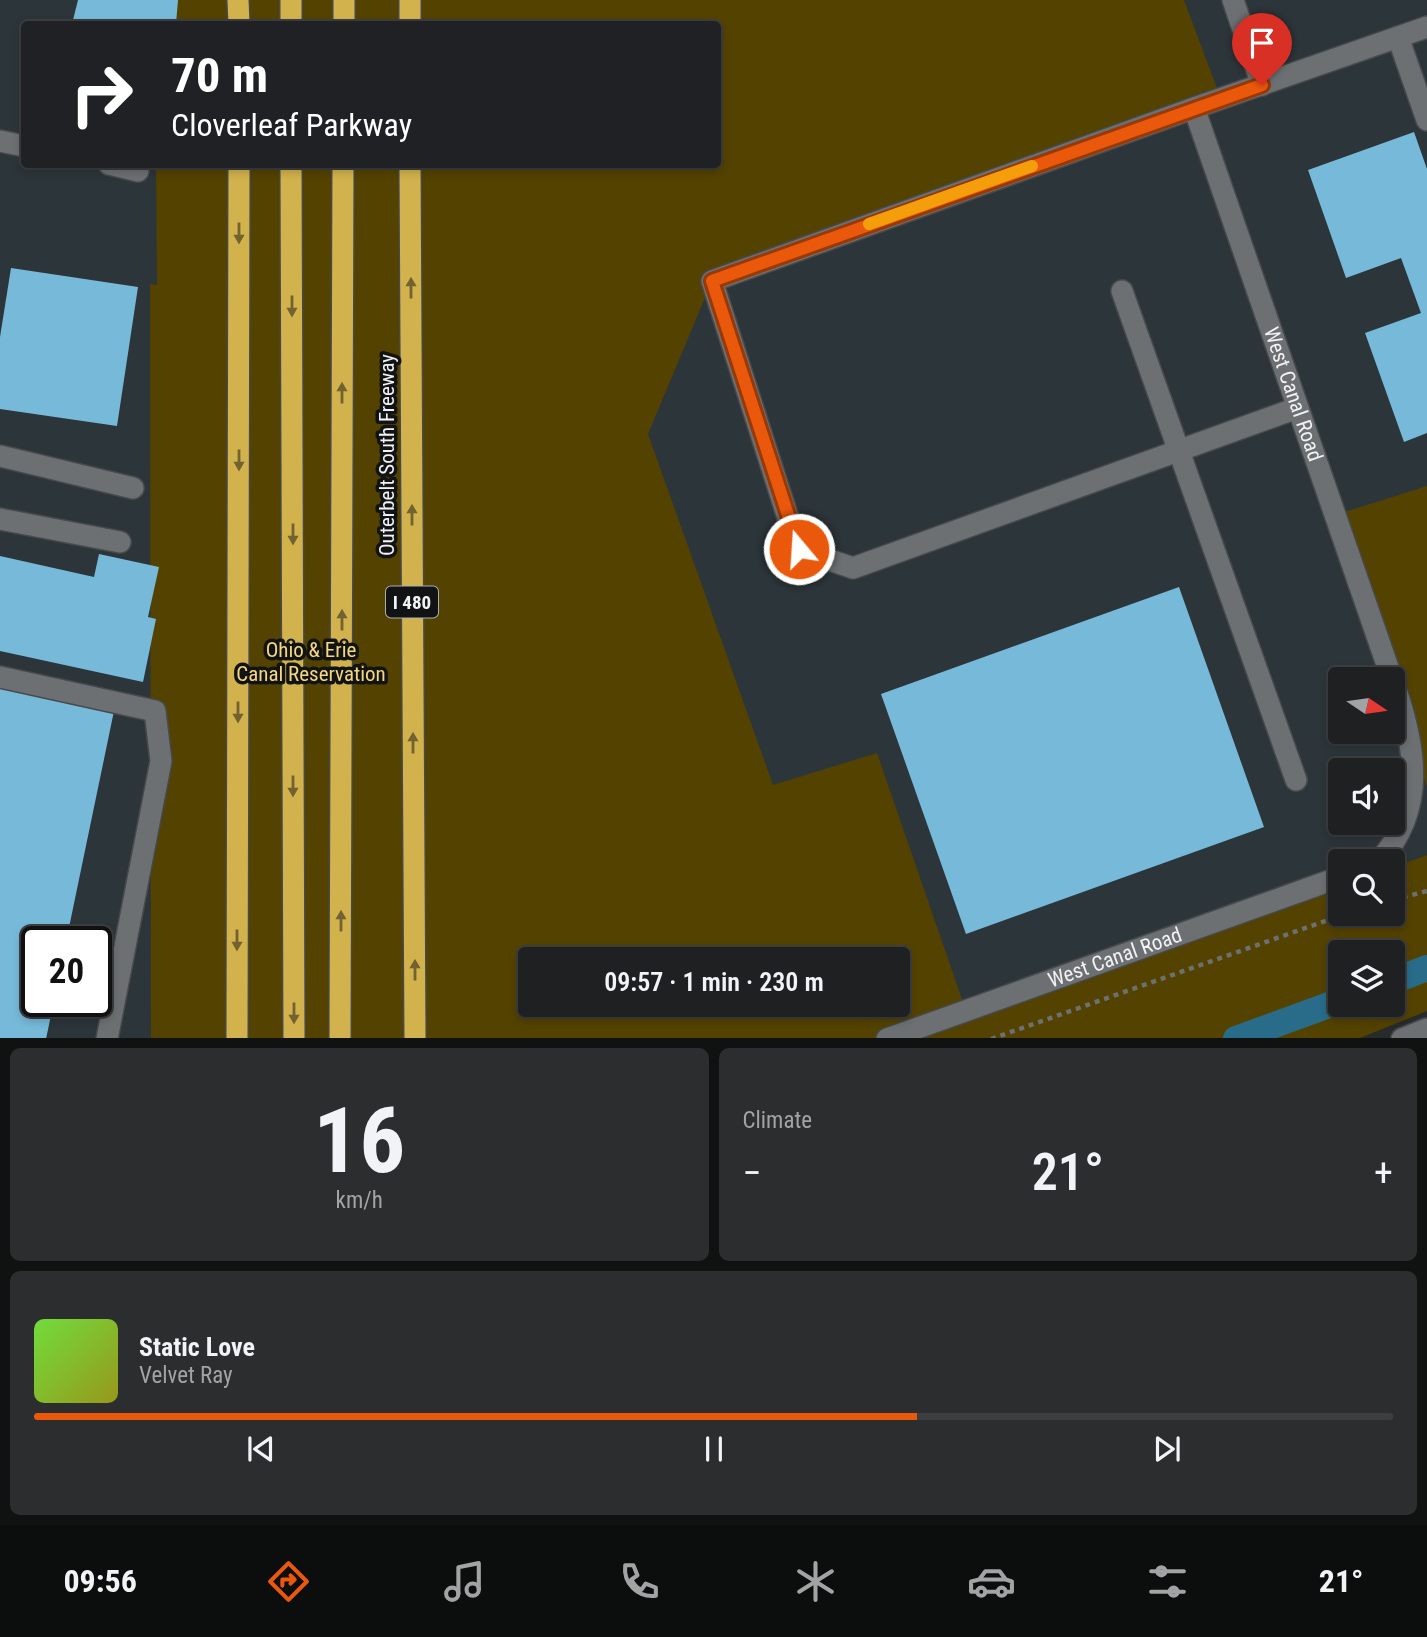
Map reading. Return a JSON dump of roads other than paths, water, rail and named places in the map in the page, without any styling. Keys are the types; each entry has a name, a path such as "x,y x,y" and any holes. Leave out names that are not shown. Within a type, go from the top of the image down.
{"highway":[{"path":"238,0 239,21"},
{"path":"291,0 291,21"},
{"path":"344,0 344,21"},
{"path":"410,0 410,21"},
{"path":"237,1038 239,168"},
{"path":"291,168 294,1038"},
{"path":"340,1038 343,168"},
{"name":"Outerbelt South Freeway","path":"410,168 415,1038"}],"street":[{"path":"1233,0 1262,85"},
{"path":"1297,408 853,568 799,549 712,281 1427,27"},
{"path":"1398,37 1427,120"},
{"name":"West Canal Road","path":"1194,108 1388,667"},
{"path":"0,141 21,145"},
{"path":"126,168 138,171"},
{"path":"1122,291 1296,780"},
{"path":"0,456 133,488"},
{"path":"0,519 120,542"},
{"path":"0,677 155,711 161,761 107,1038"},
{"name":"West Canal Road","path":"1393,849 1408,830 1419,799 1421,782 1420,761 1405,716"},
{"name":"West Canal Road","path":"887,1038 1328,881"},
{"path":"1402,1038 1427,1029"}],"waterway":[{"path":"1405,976 1427,968"},
{"path":"1239,1038 1328,1005"}],"park label":[{"name":"Ohio & Erie Canal Reservation","path":"311,662"}]}
